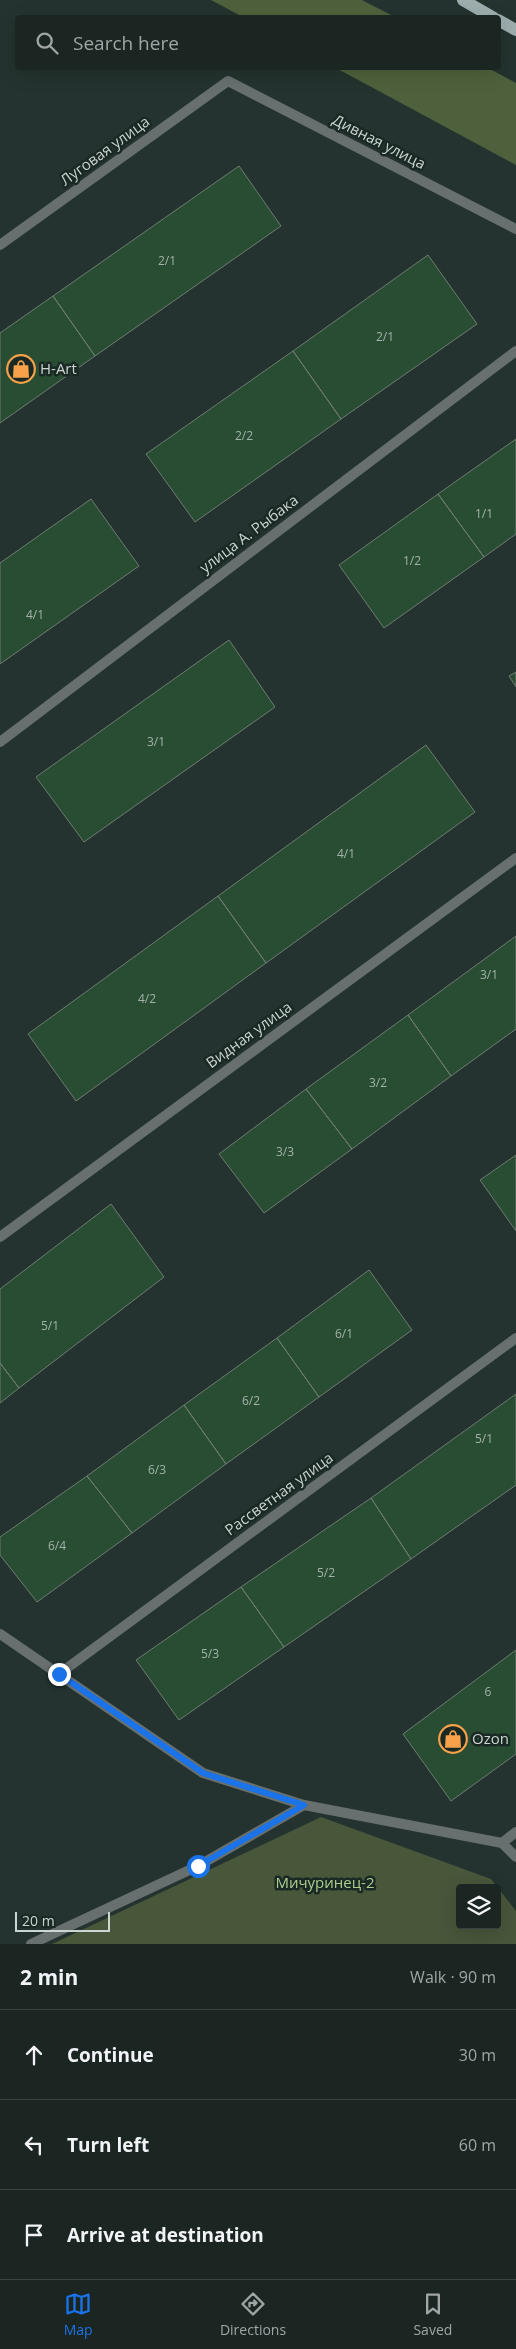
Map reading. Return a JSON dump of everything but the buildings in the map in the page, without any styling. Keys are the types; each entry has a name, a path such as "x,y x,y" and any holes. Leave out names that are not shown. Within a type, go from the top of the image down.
{"main road":[{"path":"463,0 489,15"},
{"path":"501,22 516,30"}],"street":[{"name":"Дивная улица","path":"228,81 516,229"},
{"name":"Луговая улица","path":"0,244 228,81"},
{"name":"улица А. Рыбака","path":"0,742 516,351"},
{"name":"Видная улица","path":"0,1237 516,858"},
{"name":"Рассветная улица","path":"59,1674 516,1338"},
{"path":"0,1634 203,1773 304,1805 502,1842 516,1857"},
{"path":"31,1944 198,1866 304,1805"},
{"path":"502,1842 516,1832"}],"green space":[{"path":"211,0 362,0 391,15 239,15"},
{"path":"340,70 492,70 516,83 516,165"},
{"name":"Мичуринец-2","path":"321,1817 491,1879 495,1884 456,1884 456,1929 501,1929 501,1892 516,1911 516,1944 52,1944"}],"place":[{"name":"H-Art","path":"21,369"},
{"name":"Ozon","path":"453,1739"}],"route":[{"path":"59,1674 203,1773 304,1805 198,1866"}]}
